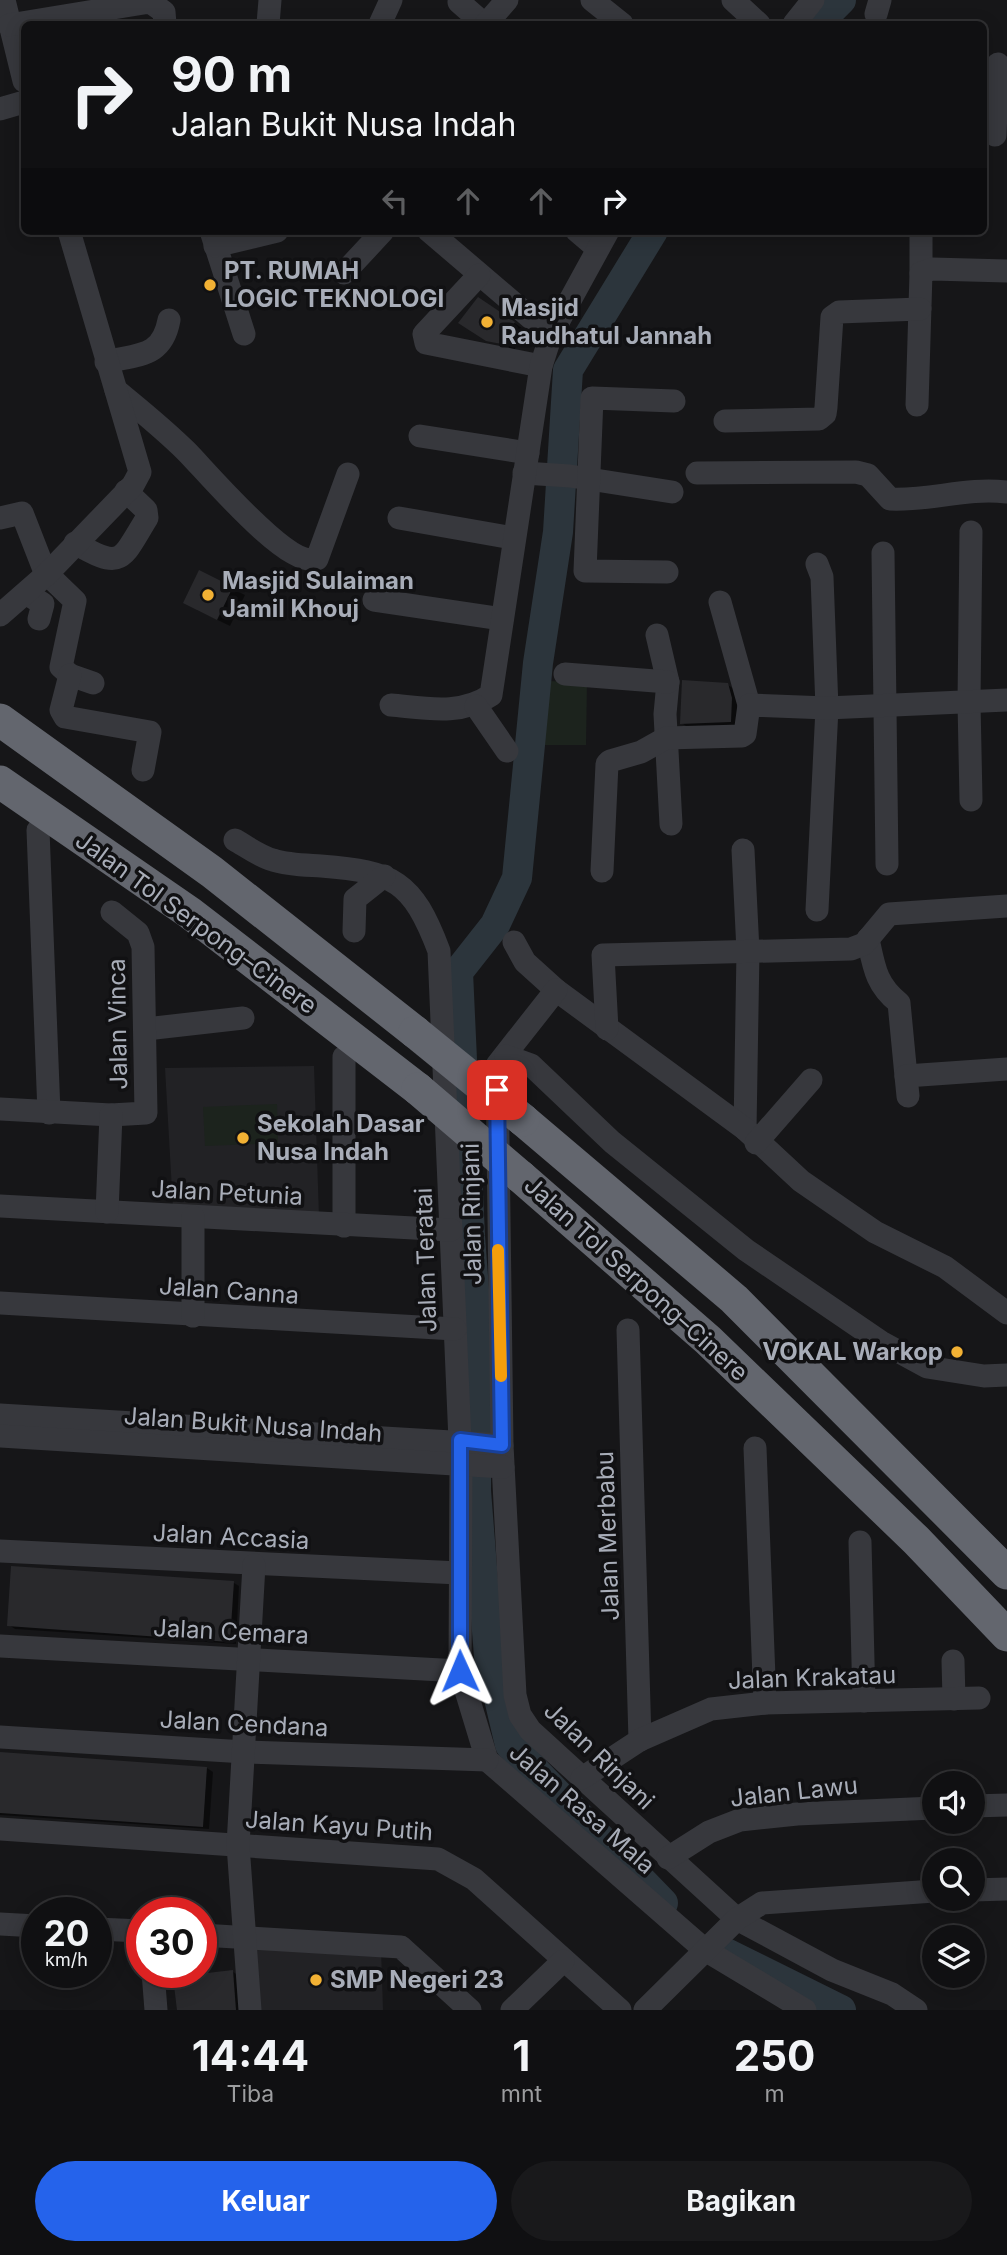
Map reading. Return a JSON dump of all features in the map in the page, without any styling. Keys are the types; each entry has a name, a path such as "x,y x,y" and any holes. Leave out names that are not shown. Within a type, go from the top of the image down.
{"highway":[{"name":"Jalan Tol Serpong–Cinere","path":"0,720 212,872 523,1120 734,1299 1007,1573"},
{"name":"Jalan Tol Serpong–Cinere","path":"0,782 190,913 418,1089 708,1340 916,1540 1007,1635"}],"street":[{"path":"4,0 21,70"},
{"path":"268,21 270,0"},
{"path":"381,21 391,0"},
{"path":"488,21 508,0"},
{"path":"733,0 756,21"},
{"path":"796,21 813,0"},
{"path":"34,21 150,2 164,12 165,21"},
{"path":"459,2 481,21"},
{"path":"9,25 21,23"},
{"path":"995,135 996,65"},
{"path":"0,109 21,103"},
{"path":"0,615 47,574 127,491 141,472 70,235"},
{"path":"240,235 213,238 244,334"},
{"path":"344,273 379,235"},
{"path":"434,235 551,335"},
{"path":"917,405 921,235"},
{"path":"391,705 452,710 476,706 491,695 513,538 531,466 541,366 551,335 602,240"},
{"path":"920,273 932,270 1007,271"},
{"path":"479,275 424,334 426,343 541,366"},
{"path":"724,421 819,419 825,414 826,407 832,317 836,313 920,309"},
{"path":"106,362 152,351 162,344 169,320"},
{"path":"116,390 187,452 226,495 290,552 304,559 317,559 348,474"},
{"path":"667,572 585,570 578,478 592,398 674,401"},
{"path":"420,436 578,478 672,492"},
{"path":"697,473 856,472 868,475 890,499 942,496 952,491 1007,492"},
{"path":"75,543 99,557 112,560 123,556 146,518 146,510 127,491"},
{"path":"0,518 22,513 47,574 75,601 61,667 70,675 93,683"},
{"path":"399,518 513,538"},
{"path":"971,532 968,702 971,800"},
{"path":"883,553 887,864"},
{"path":"817,564 822,577 827,708 817,910"},
{"path":"26,593 43,604 39,619"},
{"path":"374,600 502,619"},
{"path":"602,871 607,764 654,746 666,738 746,734 749,705 720,602"},
{"path":"657,635 668,682 666,738 671,824"},
{"path":"565,674 668,682"},
{"path":"70,675 61,710 65,717 150,732 143,770"},
{"path":"749,705 827,708 1007,700"},
{"path":"476,706 507,751"},
{"path":"38,830 49,1113"},
{"name":"Jalan Teratai","path":"235,839 258,854 285,864 365,870 384,876 399,885 418,904 439,951 462,1441"},
{"path":"743,850 748,951 750,1136"},
{"path":"354,931 355,899 384,876"},
{"path":"607,1029 603,955 851,949 863,944 885,916 893,913 1007,906"},
{"name":"Jalan Vinca","path":"111,1115 146,1113 142,939 112,912"},
{"path":"868,939 879,981 887,995 899,1003 907,1086 1007,1069"},
{"path":"514,942 525,962 556,990 750,1136 801,1181 875,1232 945,1267 1007,1313"},
{"path":"556,990 506,1056 525,1060 622,1151 754,1256 881,1342 927,1367 984,1376 1007,1375"},
{"path":"146,1029 243,1018"},
{"name":"Jalan Rinjani","path":"506,1056 497,1065 500,1456 515,1695 520,1715 530,1730 668,1858 733,1923 832,1970 892,1994 916,2010"},
{"path":"344,1057 344,1226"},
{"path":"750,1136 811,1080"},
{"path":"0,1109 111,1115 107,1212"},
{"name":"Jalan Petunia","path":"0,1206 451,1230"},
{"path":"193,1217 193,1316"},
{"name":"Jalan Canna","path":"0,1303 455,1329"},
{"name":"Jalan Merbabu","path":"628,1330 640,1740"},
{"name":"Jalan Bukit Nusa Indah","path":"0,1415 462,1441 500,1456"},
{"name":"Jalan Bukit Nusa Indah","path":"0,1436 463,1464 500,1456"},
{"name":"Jalan Rasa Mala","path":"462,1441 460,1671 486,1760 707,1949 788,2006"},
{"path":"755,1448 765,1703"},
{"path":"860,1542 864,1701"},
{"name":"Jalan Accasia","path":"0,1551 459,1573"},
{"path":"250,2010 242,1937 237,1844 245,1752 254,1565"},
{"name":"Jalan Cemara","path":"0,1646 460,1671"},
{"path":"953,1661 954,1699"},
{"name":"Jalan Krakatau","path":"582,1779 640,1740 711,1709 765,1703 979,1698"},
{"name":"Jalan Cendana","path":"0,1737 245,1752 486,1760"},
{"path":"985,1806 1007,1805"},
{"name":"Jalan Lawu","path":"668,1858 709,1832 740,1820 797,1814 922,1809"},
{"name":"Jalan Kayu Putih","path":"0,1829 445,1861 474,1879 620,2010"},
{"path":"985,1890 1007,1889"},
{"path":"645,2010 733,1923 752,1908 773,1902 922,1892"},
{"path":"0,1924 21,1925"},
{"path":"217,1936 401,1947 470,2010"},
{"path":"512,2010 563,1961"},
{"path":"154,1988 156,2010"}],"shaded area":[{"path":"545,681 587,682 586,745 544,745"},
{"name":"Sekolah Dasar Nusa Indah","path":"314,1066 319,1217 173,1208 165,1068"},
{"path":"277,1104 278,1143 205,1146 203,1107"},
{"name":"SMP Negeri 23","path":"246,1943 381,1949 383,2010 253,2010"}],"building":[{"name":"Masjid Raudhatul Jannah","path":"478,297 515,322 501,344 486,341 458,323"},
{"name":"Masjid Sulaiman Jamil Khouj","path":"199,570 233,587 217,620 183,603"},
{"path":"682,680 728,683 732,698 731,722 680,724"},
{"path":"11,1566 234,1581 230,1642 7,1626"},
{"path":"0,1752 207,1767 203,1827 0,1813"},
{"path":"233,1970 236,2010 177,2010 174,1988 217,1988 217,1972"}],"waterway":[{"path":"820,21 841,0"},
{"path":"651,235 568,370 558,532 538,663 517,878 495,925 458,972 477,1330 476,1491 489,1656 510,1745 663,1903"},
{"path":"726,1953 841,2010"}],"slow traffic":[{"path":"498,1250 501,1376"}],"place":[{"name":"PT. RUMAH LOGIC TEKNOLOGI","path":"210,285"},
{"name":"Masjid Raudhatul Jannah","path":"487,322"},
{"name":"Masjid Sulaiman Jamil Khouj","path":"208,595"},
{"name":"Sekolah Dasar Nusa Indah","path":"243,1138"},
{"name":"VOKAL Warkop","path":"957,1352"},
{"name":"SMP Negeri 23","path":"316,1980"}],"route":[{"path":"460,1671 460,1440 502,1445 497,1090"}]}
